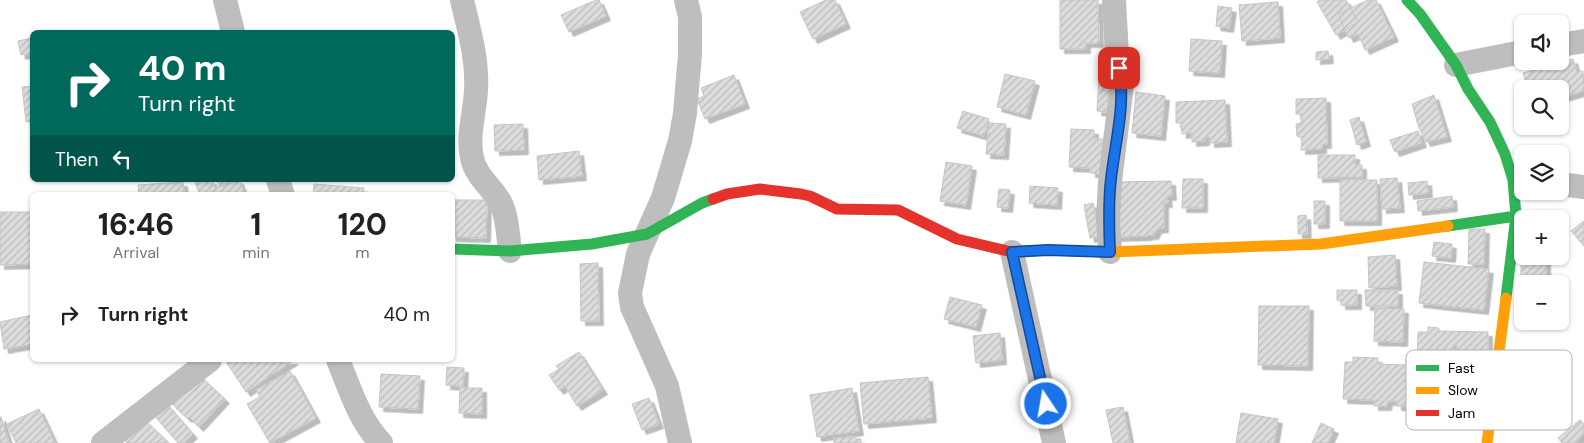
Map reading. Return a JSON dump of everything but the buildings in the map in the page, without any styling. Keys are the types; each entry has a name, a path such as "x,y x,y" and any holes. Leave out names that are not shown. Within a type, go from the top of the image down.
{"street":[{"path":"225,0 232,30"},
{"path":"462,0 476,67 476,91 472,121 472,160 478,173 502,206 510,251"},
{"path":"680,443 667,386 632,307 630,293 638,254 663,198 680,141 691,31 686,0"},
{"path":"1110,252 1108,220 1110,182 1122,85 1117,55 1114,0"},
{"path":"1407,0 1420,14 1456,64 1468,89 1490,122 1514,172"},
{"path":"1569,44 1584,41"},
{"path":"1456,64 1514,53"},
{"path":"1569,185 1584,187"},
{"path":"455,249 510,251 592,244 647,234 702,203 727,194 760,189 810,196 837,209 898,210 957,239 1012,252 1048,250 1110,252 1321,244 1514,216"},
{"path":"1499,350 1514,232"},
{"path":"1012,252 1054,443"},
{"path":"103,443 207,362"},
{"path":"339,362 358,412 374,436 382,443"},
{"path":"1487,443 1489,430"}],"traffic: fast":[{"path":"1407,0 1420,14 1456,65 1468,89 1490,122 1505,154 1513,180 1516,216 1506,298"},
{"path":"455,249 510,251 592,244 647,234 702,203 713,199"},
{"path":"1448,226 1514,216"}],"traffic: slow":[{"path":"1028,251 1110,252 1321,244 1448,226"},
{"path":"1499,350 1506,298"},
{"path":"1487,443 1489,430"}],"traffic: jam":[{"path":"713,199 727,194 760,189 810,196 837,209 898,210 957,239 1012,252 1028,251"}],"route":[{"path":"1046,404 1012,252 1048,250 1110,252 1108,220 1110,182 1122,85 1119,68"}]}
